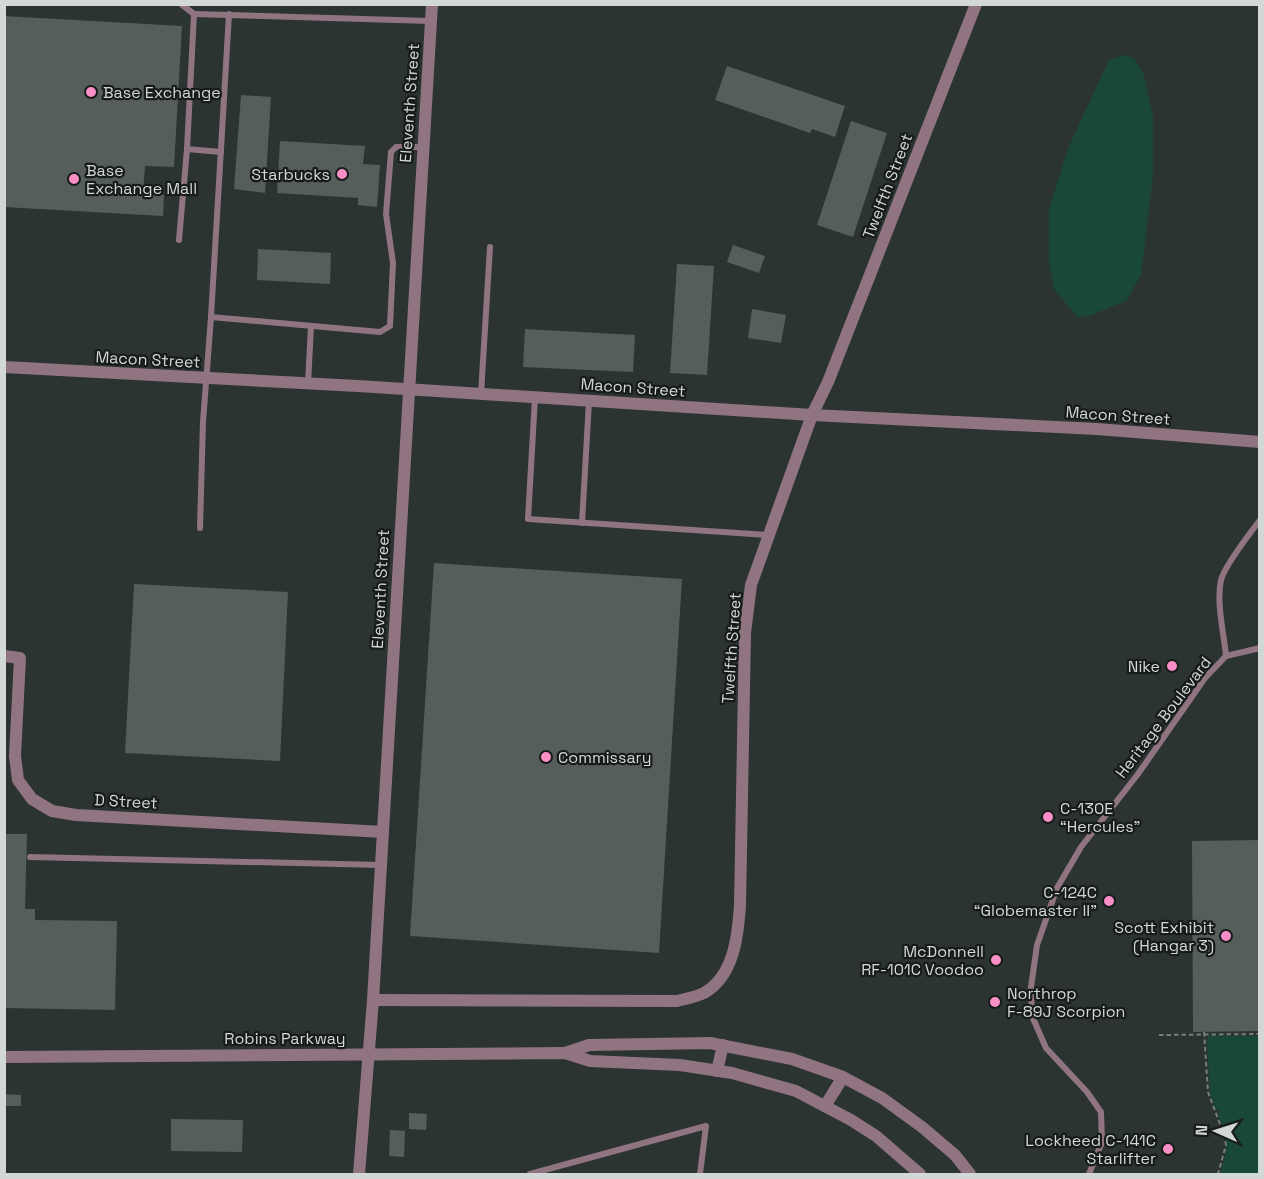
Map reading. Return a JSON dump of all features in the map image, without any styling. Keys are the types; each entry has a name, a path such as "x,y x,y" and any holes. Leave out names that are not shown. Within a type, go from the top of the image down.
{"street":[{"name":"Eleventh Street","path":"359,1174 373,1000 432,4"},
{"name":"Twelfth Street","path":"373,1000 677,1001 704,993 723,975 732,956 738,933 745,633 751,585 812,415 828,382 976,4"},
{"name":"Macon Street","path":"4,367 408,389 812,415 1097,429 1260,442"},
{"name":"D Street","path":"4,656 20,658 15,756 18,780 32,799 52,811 76,815 383,832"},
{"name":"Robins Parkway","path":"565,1053 589,1045 710,1043 792,1059 843,1077 882,1098 955,1155 970,1174"},
{"path":"717,1071 723,1045"},
{"name":"Robins Parkway","path":"4,1057 565,1053 590,1061 680,1065 732,1073 796,1091 876,1136 920,1174"},
{"path":"825,1106 843,1077"}],"lane":[{"path":"181,4 194,14 431,21"},
{"path":"179,240 187,149 194,14"},
{"path":"200,528 202,422 207,379 229,14"},
{"path":"211,317 380,332 390,326 393,263 386,214 391,152 396,147 423,147"},
{"path":"187,149 221,152"},
{"path":"481,394 490,247"},
{"path":"308,384 310,326"},
{"path":"535,397 528,519 769,535"},
{"path":"582,523 589,401"},
{"path":"1226,656 1221,579 1243,542 1260,520"},
{"name":"Heritage Boulevard","path":"1089,1174 1102,1143 1101,1112 1087,1092 1046,1048 1032,1016 1031,987 1037,945 1058,888 1081,847 1138,774 1205,678 1226,656 1260,648"},
{"path":"30,857 381,865"},
{"path":"530,1174 705,1126 699,1174"}],"path":[{"path":"1204,1033 1208,1092 1226,1145 1218,1174"},
{"path":"1159,1035 1260,1034"}],"green space":[{"path":"1124,55 1134,58 1144,75 1153,117 1153,176 1141,275 1126,301 1089,316 1077,317 1054,289 1049,262 1049,209 1069,146 1109,60"},
{"path":"1208,1036 1259,1036 1259,1174 1220,1174 1225,1158 1226,1138 1218,1115 1220,1111 1215,1108 1210,1092"}],"building":[{"name":"Base Exchange","path":"4,16 182,26 174,167 145,166 143,193 164,195 163,216 4,207"},
{"path":"727,66 845,106 835,137 812,129 810,133 715,100"},
{"path":"241,95 271,97 265,193 234,189"},
{"path":"851,121 887,133 853,237 817,225"},
{"path":"280,141 365,146 363,164 380,165 377,207 358,205 358,198 277,193"},
{"path":"733,245 765,256 759,273 727,262"},
{"path":"258,249 331,253 330,284 257,280"},
{"path":"677,264 714,266 707,375 670,373"},
{"path":"752,309 786,315 781,343 748,338"},
{"path":"525,329 635,335 633,372 523,367"},
{"name":"Commissary","path":"434,563 682,579 659,953 410,936"},
{"path":"134,584 288,592 280,761 125,753"},
{"path":"4,834 27,834 25,909 35,909 35,920 117,921 115,1010 4,1008"},
{"name":"Scott Exhibit (Hangar 3)","path":"1260,840 1260,1031 1193,1032 1192,841"},
{"path":"4,1094 21,1095 21,1106 4,1106"},
{"path":"409,1113 427,1114 426,1130 409,1129"},
{"path":"171,1119 243,1120 242,1152 171,1151"},
{"path":"390,1130 405,1131 404,1157 389,1156"}],"place":[{"name":"Base Exchange","path":"91,92"},
{"name":"Starbucks","path":"342,174"},
{"name":"Base Exchange Mall","path":"74,179"},
{"name":"Nike","path":"1172,666"},
{"name":"Commissary","path":"546,757"},
{"name":"C-130E “Hercules”","path":"1048,817"},
{"name":"C-124C “Globemaster II”","path":"1109,901"},
{"name":"Scott Exhibit (Hangar 3)","path":"1226,936"},
{"name":"McDonnell RF-101C Voodoo","path":"996,960"},
{"name":"Northrop F-89J Scorpion","path":"995,1002"},
{"name":"Lockheed C-141C Starlifter","path":"1168,1149"}]}
